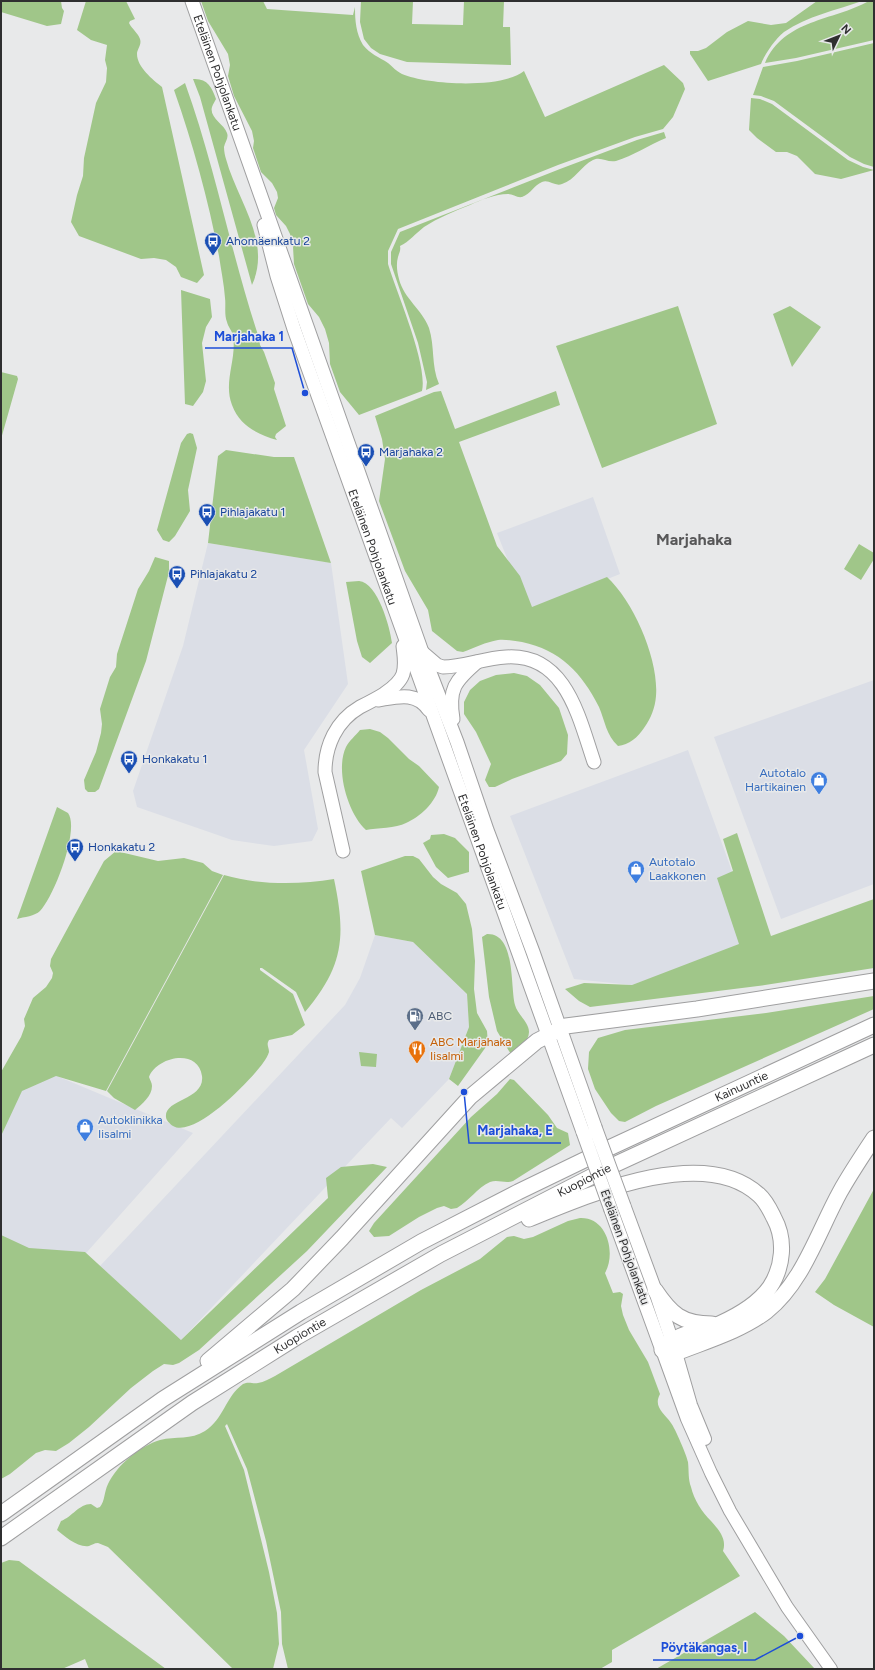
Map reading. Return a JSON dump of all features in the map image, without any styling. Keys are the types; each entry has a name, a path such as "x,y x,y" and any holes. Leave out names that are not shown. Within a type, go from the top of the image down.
{"highway":[{"path":"163,1399 293,1289 342,1238 470,1097 527,1049 554,1032 566,1026 697,1009 874,981"},
{"name":"Kainuuntie","path":"609,1148 874,1025"},
{"name":"Kainuuntie","path":"616,1164 874,1045"},
{"path":"670,1348 741,1326 755,1319 778,1301 792,1282 840,1192 874,1138"},
{"name":"Kuopiontie","path":"1,1514 163,1399 302,1312 421,1242 518,1192 609,1148"},
{"name":"Kuopiontie","path":"1,1538 192,1403 298,1337 441,1254 616,1164"},
{"path":"441,1254 585,1196 631,1182 677,1174 704,1173 726,1177 744,1184 760,1195 776,1222 782,1249 777,1275 761,1297 736,1316 670,1348"},
{"path":"655,1290 664,1304 675,1315 688,1321 702,1324 719,1324"}],"main road":[{"name":"Eteläinen Pohjolankatu","path":"192,1 422,652 457,742 466,790"},
{"name":"Eteläinen Pohjolankatu","path":"243,144 277,276 294,330 433,716 466,790 554,1032 596,1127 655,1290 670,1348"},
{"path":"343,852 327,782 325,763 326,754 334,735 344,720 360,707 373,701 394,687 402,675 405,660 397,616"},
{"path":"422,652 442,667 505,657 522,658 539,664 554,674 570,695 594,762"},
{"path":"457,742 450,704 452,688 460,677 477,662"},
{"path":"373,701 405,695 415,698 425,704 433,716"},
{"name":"Eteläinen Pohjolankatu","path":"554,1032 583,1132 611,1210 670,1348"}],"street":[{"name":"Eteläinen Pohjolankatu","path":"670,1348 687,1419 711,1473 771,1582 806,1635 831,1669"}],"shaded area":[{"path":"593,497 620,574 528,611 497,533"},
{"path":"208,543 331,563 348,684 304,750 318,829 312,841 274,846 232,840 137,807 133,791 183,646"},
{"path":"874,680 874,884 781,919 714,737"},
{"path":"688,750 757,940 632,985 574,979 510,816"},
{"path":"375,935 413,942 467,994 469,1027 449,1079 402,1128 391,1118 181,1340 100,1266 345,1005 360,978"},
{"path":"33,1066 193,1133 71,1270 1,1244 1,1135"}],"green space":[{"path":"1,1 61,1 64,11 61,24 47,26 1,12"},
{"path":"86,1 126,1 135,19 129,23 140,39 137,54 140,64 146,73 162,87 204,275 197,283 181,277 176,267 166,260 154,258 141,259 79,236 71,222 83,176 84,158 96,103 106,82 107,68 105,60 107,45 91,40 77,30"},
{"path":"201,1 263,1 267,9 353,15 355,7 356,27 363,45 400,73 429,81 446,83 483,83 514,77 524,71 545,117 664,65 683,83 685,89 673,117 663,129 635,137 558,165 398,229 388,251 388,264 416,347 423,379 422,391 359,415 340,392 330,364 329,343 325,329 319,317 308,304 294,264 293,247 290,234 286,226 276,215 274,208 278,198 277,192 272,183 261,172 253,148 254,141 252,131 234,96 228,76 230,65 228,54 208,21"},
{"path":"361,1 413,1 412,24 463,25 464,1 504,1 503,27 510,27 511,65 407,62 380,54 371,48 364,39 360,22"},
{"path":"817,1 862,1 822,14 793,26 777,39 761,64 708,81 690,54 690,51 698,51 706,48 727,32 748,21 771,25 786,23"},
{"path":"869,1 874,1 874,40 796,58 765,63 773,49 784,38 797,29 855,8"},
{"path":"874,43 874,167 850,157 774,101 761,96 753,95 763,67 797,61"},
{"path":"193,79 202,80 211,87 216,99 212,107 213,114 227,133 224,152 231,174 251,221 258,253 257,269 252,285 200,97"},
{"path":"185,83 196,114 260,345 275,383 274,389 286,426 276,434 275,437 277,440 256,432 244,424 235,412 232,405 229,379 234,345 226,316 225,293 219,256 200,172 174,90"},
{"path":"751,98 760,99 772,104 848,160 874,170 841,179 815,174 797,156 787,152 776,152 749,130"},
{"path":"664,132 666,138 616,161 599,159 593,160 571,179 562,184 557,185 545,181 537,185 528,194 522,197 508,194 486,198 637,140"},
{"path":"471,204 424,227 400,246 397,268 401,286 426,321 431,335 435,370 439,384 426,390 427,382 418,343 391,264 391,252 400,232"},
{"path":"181,290 210,299 212,317 206,327 202,343 206,381 203,392 193,406 185,404"},
{"path":"678,306 717,424 602,468 556,346"},
{"path":"790,306 821,327 792,367 773,314"},
{"path":"1,372 17,376 18,379 1,439"},
{"path":"441,391 455,429 556,391 560,405 459,442 497,546 520,576 532,607 607,577 617,588 635,616 649,649 656,682 656,696 654,709 649,720 633,740 618,746 614,742 608,733 599,707 585,684 568,665 559,657 548,651 522,642 498,640 463,652 457,651 432,631 428,610 405,571 379,501 385,459 382,439 375,416 434,392"},
{"path":"187,434 193,434 197,448 188,490 190,511 175,536 169,542 163,540 157,530 181,443"},
{"path":"226,450 274,457 294,457 331,563 208,543 218,456"},
{"path":"859,544 874,553 874,559 861,580 844,569"},
{"path":"155,557 169,561 169,572 146,661 99,789 95,792 88,792 85,789 84,780 96,752 101,733 102,724 100,709 110,677 116,667 117,654 138,589 149,571"},
{"path":"359,581 372,589 377,597 386,617 392,643 370,663 362,657 357,641 346,582"},
{"path":"514,673 527,676 540,685 559,708 568,735 567,754 561,761 512,779 495,787 489,787 485,780 491,764 476,732 464,714 464,702 470,690 480,681 496,675"},
{"path":"370,729 380,732 388,738 409,759 419,766 439,787 435,798 427,808 417,817 402,825 366,830 354,814 345,791 342,767 346,747 360,730"},
{"path":"57,807 68,813 71,821 71,833 64,863 52,892 40,911 38,913 17,919"},
{"path":"737,833 771,936 874,899 874,968 765,985 590,1007 579,1001 565,989 584,983 632,985 739,944 717,878 733,871 723,839"},
{"path":"444,834 455,838 469,852 469,872 448,878 436,867 423,843 430,839 431,835"},
{"path":"116,851 158,861 184,858 203,863 212,871 223,875 106,1091 56,1076 22,1091 1,1136 1,1072 21,1037 25,1026 24,1019 33,998 46,987 52,978 53,973 50,966 51,959 104,861"},
{"path":"405,856 413,856 419,859 433,877 441,884 457,893 466,904 472,929 475,961 474,989 477,1013 487,1031 488,1044 458,1086 449,1079 469,1027 467,994 413,942 375,935 361,871"},
{"path":"224,875 251,881 279,883 334,879 340,917 339,950 328,980 305,1012 296,992 260,968 260,970 293,994 305,1025 292,1035 269,1040 269,1053 257,1071 222,1105 208,1116 195,1124 183,1128 173,1126 168,1122 166,1117 167,1111 171,1106 191,1095 201,1084 202,1076 199,1067 193,1061 185,1058 177,1058 160,1064 153,1070 149,1077 152,1090 146,1100 135,1110 114,1098 107,1091"},
{"path":"487,934 496,936 503,942 507,951 512,974 515,1005 525,1021 529,1032 529,1036 523,1045 512,1056 497,1031 489,997 482,937"},
{"path":"874,996 874,1009 656,1106 625,1122 619,1121 611,1113 595,1089 588,1069 589,1052 598,1038 625,1030 766,1013"},
{"path":"359,1052 377,1054 376,1067 361,1066"},
{"path":"510,1079 514,1080 548,1115 557,1128 568,1133 570,1145 513,1181 490,1182 457,1208 451,1209 444,1206 437,1208 419,1217 389,1236 374,1237 369,1231 374,1223 471,1117 497,1094"},
{"path":"373,1164 387,1167 307,1251 199,1350 179,1363 173,1365 164,1364 153,1371 131,1388 89,1427 69,1443 56,1451 45,1450 36,1453 10,1474 1,1479 1,1235 29,1248 85,1252 181,1340 328,1198 326,1178 341,1167"},
{"path":"874,1189 874,1327 834,1305 815,1292 825,1279"},
{"path":"580,1218 590,1219 597,1224 603,1230 607,1238 610,1256 605,1273 613,1293 620,1292 623,1294 621,1306 623,1315 629,1330 648,1362 660,1394 658,1403 660,1410 673,1426 678,1436 688,1462 689,1481 694,1497 702,1510 722,1535 724,1543 723,1551 740,1576 612,1650 612,1662 600,1669 288,1669 282,1644 281,1612 266,1541 247,1469 227,1424 225,1426 244,1470 269,1572 277,1613 279,1644 273,1669 233,1669 108,1547 98,1543 89,1546 80,1545 57,1530 61,1521 69,1517 79,1508 91,1504 97,1508 100,1507 112,1477 123,1463 137,1452 160,1440 194,1436 205,1431 216,1421 232,1395 243,1384 260,1383 275,1376 421,1290 480,1259 507,1237 514,1236 524,1239 533,1237 568,1221"},
{"path":"9,1560 19,1561 166,1669 89,1669 85,1659 62,1669 1,1669 1,1563"},
{"path":"755,1612 784,1636 815,1669 656,1669"}],"place":[{"name":"Ahomäenkatu 2","path":"213,256"},
{"name":"Marjahaka 1","path":"305,393"},
{"name":"Marjahaka 2","path":"366,467"},
{"name":"Pihlajakatu 1","path":"207,527"},
{"name":"Pihlajakatu 2","path":"177,589"},
{"name":"Honkakatu 1","path":"129,774"},
{"name":"Autotalo Hartikainen","path":"819,795"},
{"name":"Honkakatu 2","path":"75,862"},
{"name":"Autotalo Laakkonen","path":"636,884"},
{"name":"ABC","path":"415,1031"},
{"name":"ABC Marjahaka Iisalmi","path":"417,1064"},
{"name":"Marjahaka, E","path":"464,1092"},
{"name":"Autoklinikka Iisalmi","path":"85,1142"},
{"name":"Pöytäkangas, I","path":"800,1636"}],"district":[{"name":"Marjahaka","path":"694,539"}]}
